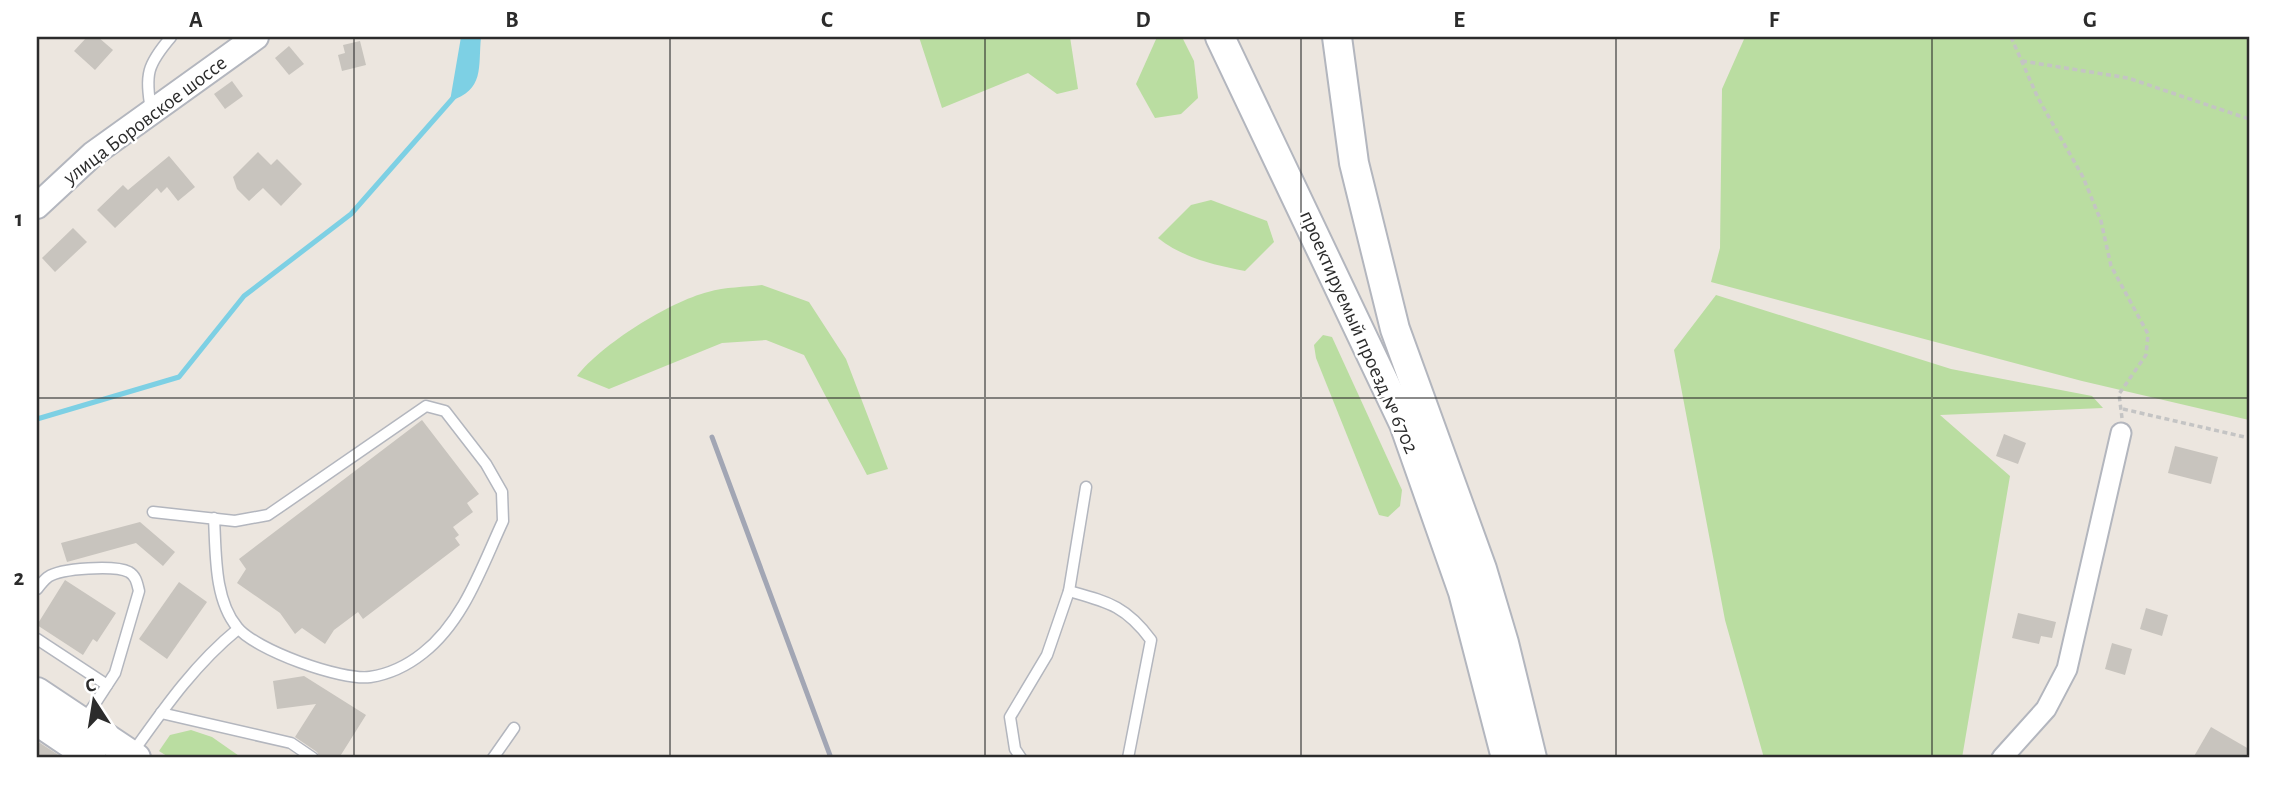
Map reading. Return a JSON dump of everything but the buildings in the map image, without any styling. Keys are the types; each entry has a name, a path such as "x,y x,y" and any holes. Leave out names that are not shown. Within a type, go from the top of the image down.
{"main road":[{"name":"проектируемый проезд № 6702","path":"1220,37 1404,424 1463,592 1506,758"},
{"name":"проектируемый проезд № 6702","path":"1337,37 1354,163 1395,329 1482,569 1507,653 1532,758"},
{"path":"37,692 134,757"},
{"path":"37,722 92,758"}],"street":[{"name":"улица Боровское шоссе","path":"37,206 93,154 256,37"},
{"path":"2002,758 2046,709 2067,669 2122,433"}],"lane":[{"path":"151,111 148,71 153,57 171,37"},
{"path":"153,512 248,520 268,515 425,406 445,411 486,464 502,492 503,521 463,607 438,640 398,668 369,677 334,673 285,655 238,629 222,595 214,519"},
{"path":"1021,758 1015,749 1010,718 1047,654 1069,591 1086,487"},
{"path":"37,589 48,576 62,572 119,569 132,574 139,591 119,664 83,723"},
{"path":"1069,591 1116,604 1137,621 1151,640 1128,758"},
{"path":"134,757 161,713 209,653 238,629"},
{"path":"37,639 107,685"},
{"path":"161,713 291,743 313,758"},
{"path":"493,758 514,728"}],"path":[{"path":"2011,37 2043,107 2082,177 2101,220 2110,266 2148,334 2146,355 2119,394 2123,409 2122,433"},
{"path":"2021,61 2127,78 2249,119"},
{"path":"2123,409 2249,438"}],"green space":[{"path":"919,37 1070,37 1078,89 1057,94 1028,73 942,108"},
{"path":"1157,37 1182,37 1194,61 1198,98 1181,114 1155,118 1136,84"},
{"path":"1745,37 2249,37 2249,420 2082,381 1711,282 1720,248 1722,89"},
{"path":"1211,200 1267,221 1274,242 1245,271 1188,256 1158,238 1191,205"},
{"path":"762,285 809,302 846,359 888,469 867,475 804,355 766,340 722,343 609,389 577,376 619,338 675,305 715,290"},
{"path":"1716,295 1951,369 2092,396 2103,408 1940,415 2010,476 1962,758 1764,758 1725,620 1674,350"},
{"path":"1323,335 1332,337 1402,490 1400,506 1388,517 1379,515 1316,358 1314,345"},
{"path":"191,730 212,737 242,758 170,758 159,751 170,735"}],"water":[{"path":"461,37 481,37 478,76 469,91 450,101"}],"waterway":[{"path":"37,419 179,377 244,296 351,214 454,97"}],"railway":[{"path":"712,437 831,758"}]}
